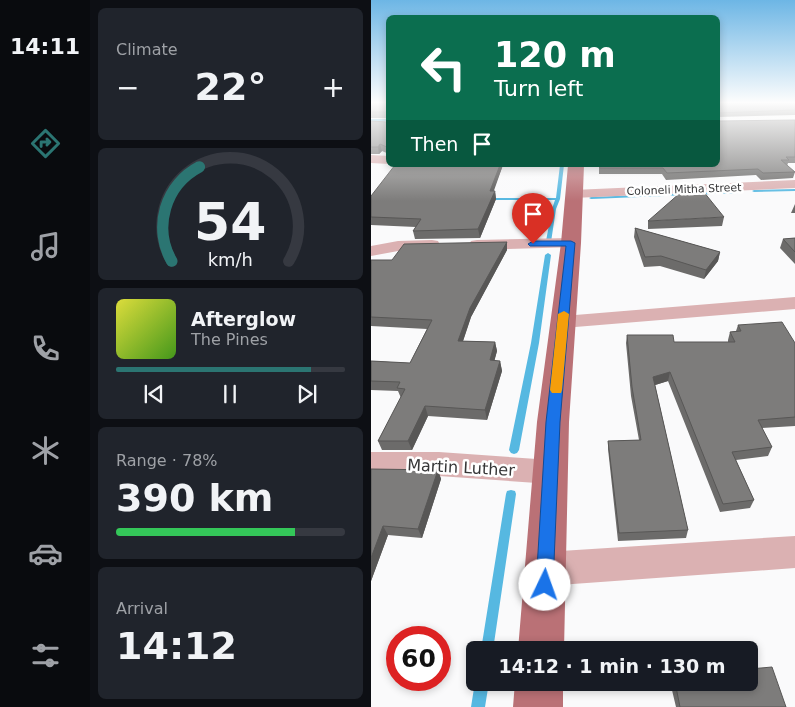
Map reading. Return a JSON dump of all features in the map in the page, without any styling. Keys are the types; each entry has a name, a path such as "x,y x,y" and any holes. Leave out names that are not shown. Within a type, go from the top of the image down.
{"main road":[{"path":"541,641 553,422 571,243 575,179"},
{"path":"538,707 539,691"}],"street":[{"path":"371,160 386,160"},
{"name":"Coloneli Mitha Street","path":"575,179 795,184"},
{"path":"465,245 571,243"},
{"path":"371,250 398,246 446,245"},
{"path":"563,322 795,303"},
{"name":"Martin Luther","path":"371,464 439,464 551,472"},
{"path":"545,569 795,552"}],"building":[{"path":"371,136 386,136 386,147 380,144 378,147 371,147"},
{"path":"720,136 795,136 795,157 786,157 789,160 781,160 795,172 763,173 758,169 667,173 663,168 600,168 720,167"},
{"path":"393,167 499,167 490,191 495,191 478,229 413,231 421,219 371,217 371,196"},
{"path":"688,186 699,186 724,217 648,221"},
{"path":"635,228 720,252 706,270 661,256 645,257"},
{"path":"795,238 795,252 783,239"},
{"path":"507,242 470,308 458,341 495,342 490,360 500,361 485,410 425,406 408,441 378,441 405,389 397,388 400,382 371,381 371,361 410,363 432,320 371,317 371,260 392,260 404,244"},
{"path":"782,322 795,343 795,417 758,420 772,447 732,452 754,500 723,504 670,372 653,377 688,530 619,533 608,441 641,440 632,387 627,335 673,335 674,342 735,342 730,332 741,331 738,325"},
{"path":"371,469 438,470 418,529 383,526 371,558"},
{"path":"772,667 786,707 680,707 677,691 758,691 758,668"}],"waterway":[{"path":"558,199 562,167"},
{"path":"754,191 795,190"},
{"path":"591,198 736,192"},
{"path":"487,199 558,199"},
{"path":"549,241 554,209 558,199"},
{"path":"514,450 535,343 548,255"},
{"path":"488,641 511,494"},
{"path":"478,707 481,691"}],"slow traffic":[{"path":"556,390 564,314"}],"route":[{"path":"533,244 571,243 553,422 545,585"}]}
